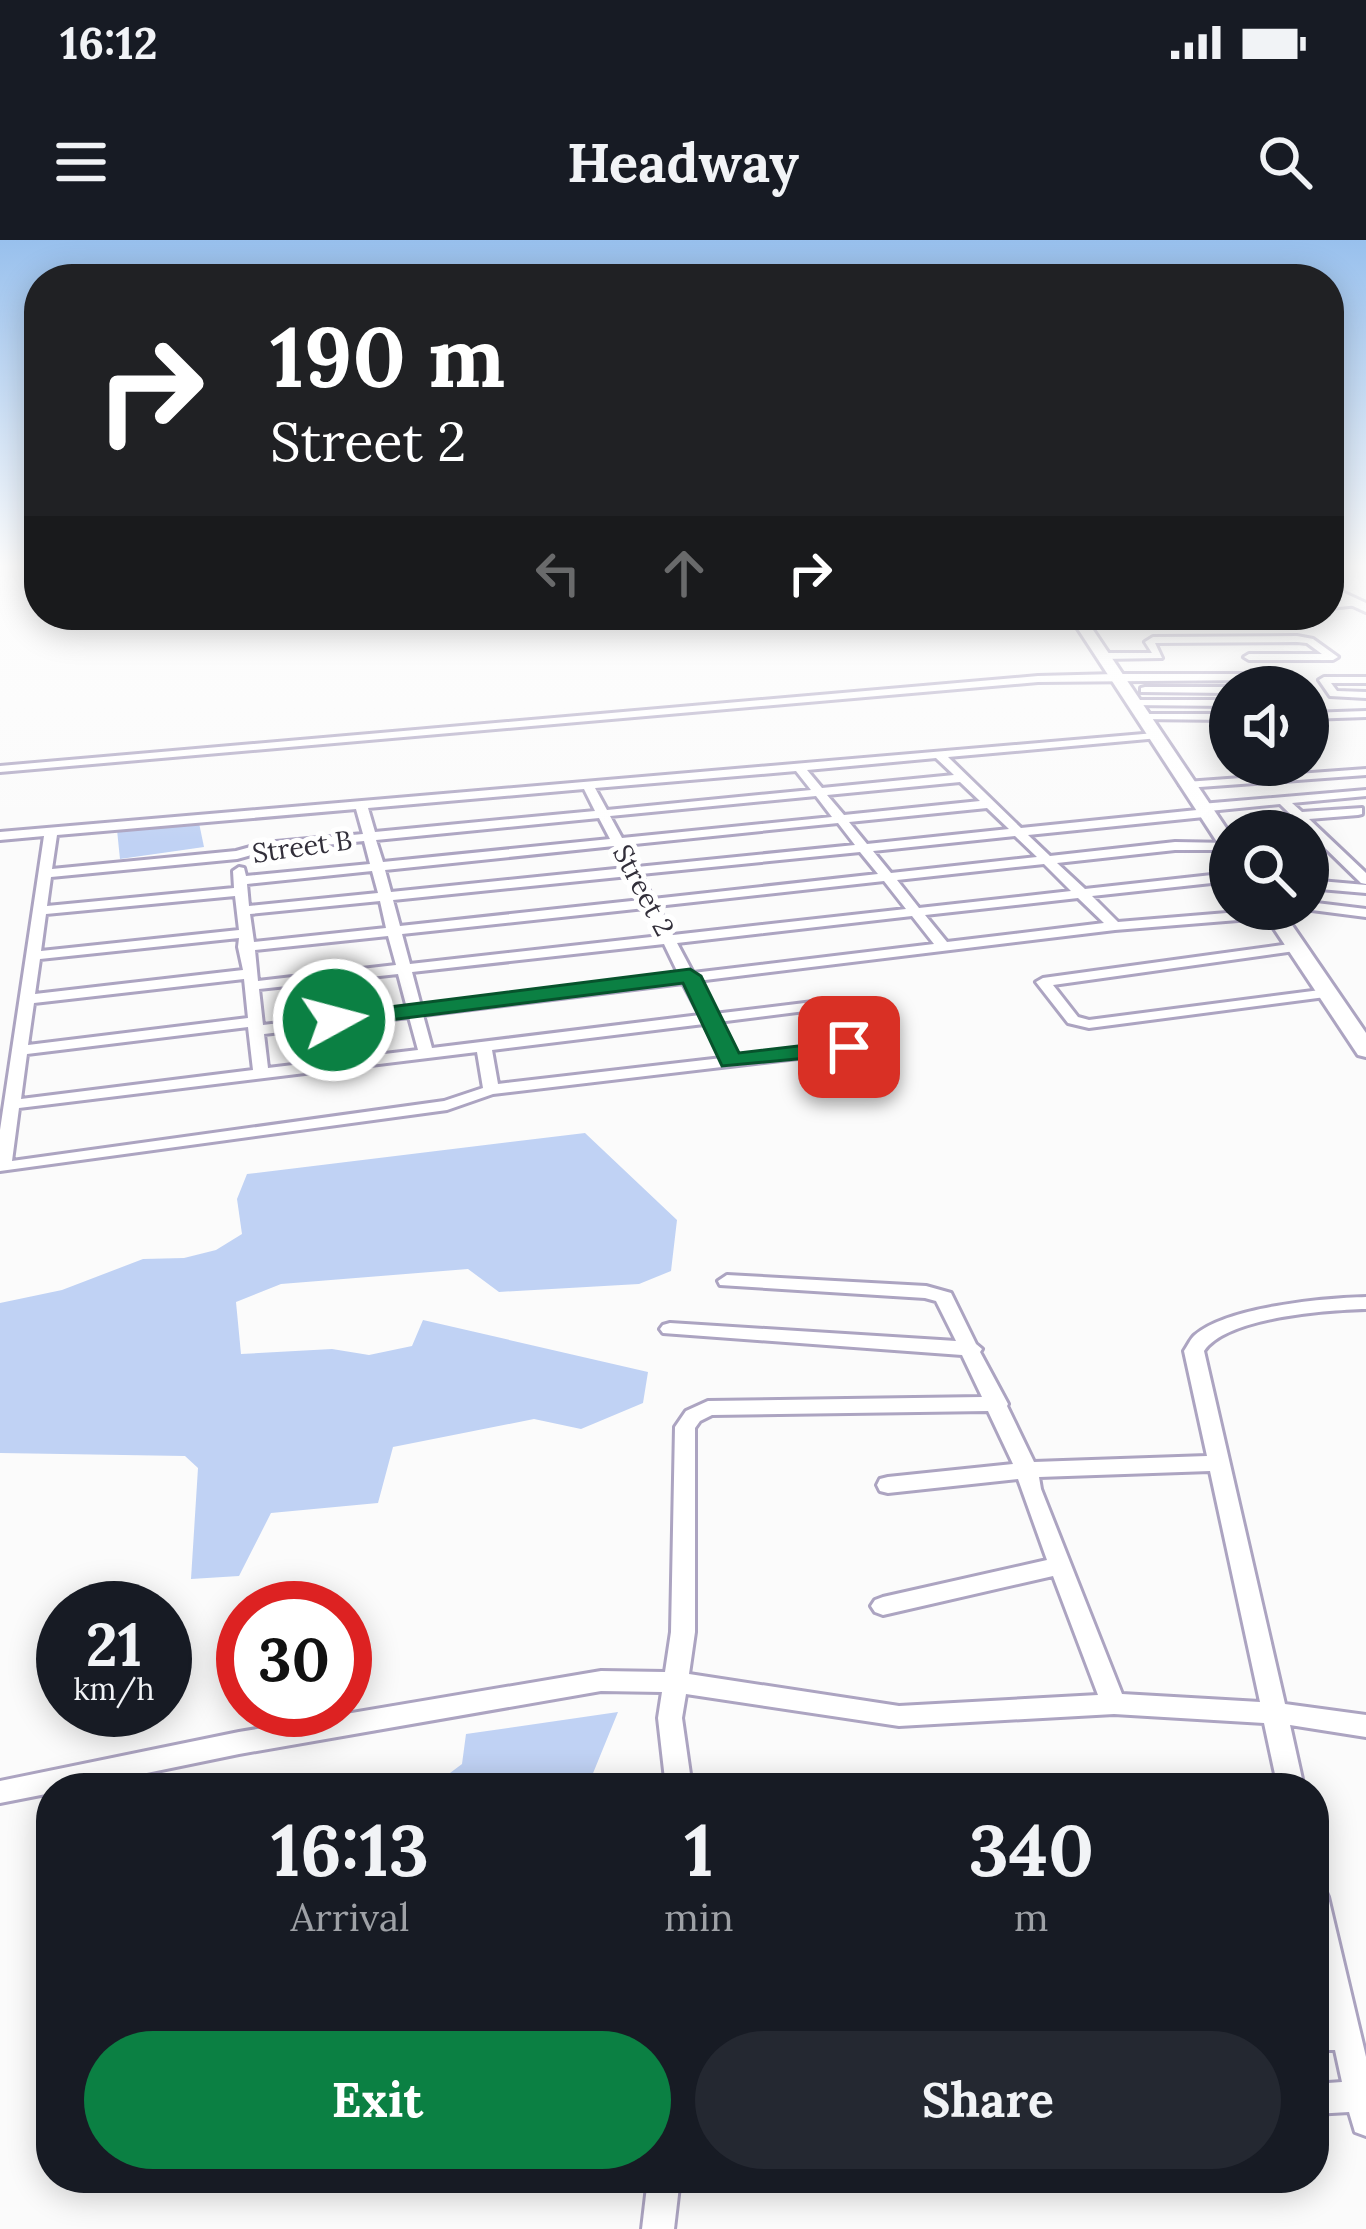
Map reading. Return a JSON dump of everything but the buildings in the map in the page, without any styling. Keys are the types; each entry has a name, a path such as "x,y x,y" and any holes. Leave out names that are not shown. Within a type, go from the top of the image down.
{"street":[{"path":"1103,657 1209,819"},
{"path":"1249,657 1333,657 1366,680"},
{"path":"0,769 1038,679 1209,701"},
{"path":"1366,680 1320,681 1334,694 1366,695"},
{"path":"1127,693 1209,683"},
{"path":"1127,693 1209,691"},
{"path":"1127,693 1209,712"},
{"path":"1329,715 1366,714"},
{"path":"0,836 1155,736"},
{"path":"938,753 1115,926"},
{"path":"797,765 943,946"},
{"path":"1186,785 1366,772"},
{"name":"Street B","path":"261,1072 237,855 265,847 963,778"},
{"name":"Street 2","path":"588,785 731,1061"},
{"path":"244,911 1366,793"},
{"path":"1283,801 1293,810"},
{"path":"362,804 426,1053"},
{"path":"38,911 377,867 990,804"},
{"path":"1329,814 1358,811"},
{"path":"16,1103 832,1007 854,1041 849,1047 490,1090 447,1105 2,1175 16,1103 51,832"},
{"path":"1329,844 1366,880"},
{"path":"32,956 394,931 1175,846 1209,847"},
{"path":"44,874 237,855"},
{"path":"27,999 404,969 1209,880"},
{"path":"1329,886 1366,889"},
{"path":"1329,909 1366,913"},
{"path":"22,1050 414,1010 1209,917"},
{"path":"1286,930 1366,1050"},
{"path":"1297,947 1042,982 1080,1023 1328,993"},
{"path":"484,1046 490,1090"},
{"path":"727,1281 938,1294 950,1303 1028,1470 1030,1489 1114,1704"},
{"path":"1288,1773 1194,1351 1200,1340 1299,1308 1366,1303"},
{"path":"670,1330 972,1348"},
{"path":"677,1773 670,1718 683,1632 685,1427 692,1416 708,1408 998,1404"},
{"path":"888,1485 1028,1470 1217,1463"},
{"path":"883,1606 1060,1566"},
{"path":"93,1773 601,1681 673,1682 899,1716 1114,1704 1275,1713 1366,1726"},
{"path":"0,1792 36,1785"},
{"path":"1329,1975 1364,2109 1329,2102"},
{"path":"1329,2036 1346,2035"},
{"path":"658,2229 662,2193"}],"water":[{"path":"199,823 204,847 120,859 117,830"},
{"path":"585,1133 677,1220 671,1271 639,1284 499,1292 468,1269 281,1284 236,1302 241,1354 332,1349 369,1355 412,1346 423,1320 648,1372 643,1403 581,1429 534,1419 393,1447 378,1503 271,1513 239,1576 191,1579 198,1468 185,1456 0,1453 0,1303 62,1290 143,1259 184,1258 216,1250 242,1234 237,1199 247,1174"},
{"path":"618,1712 593,1773 450,1773 462,1764 466,1734"}],"route":[{"path":"334,1020 690,976 731,1061 849,1047"}]}
